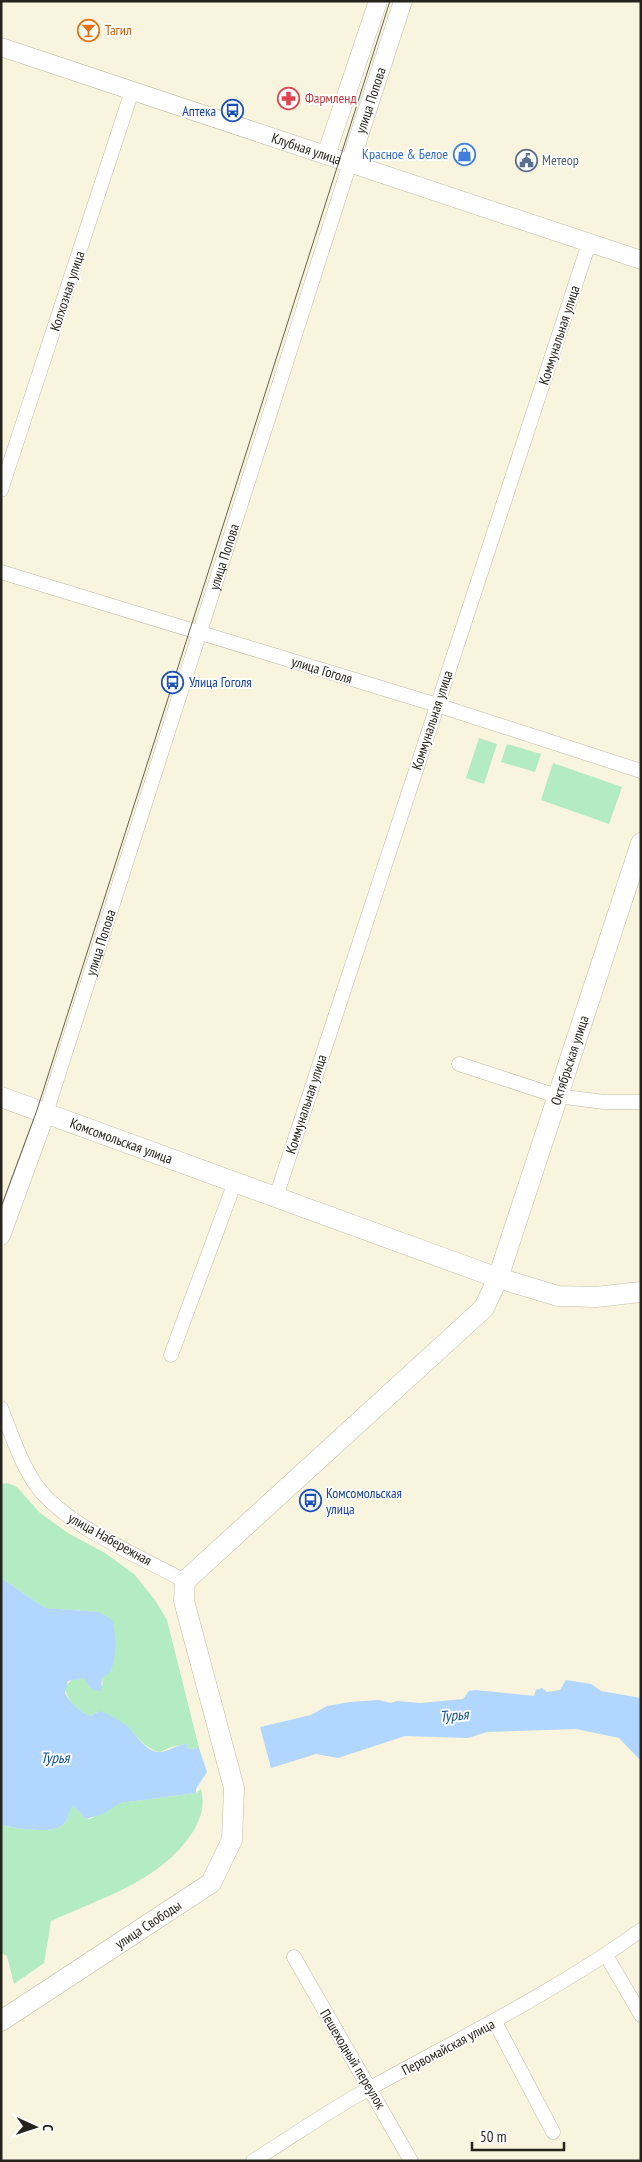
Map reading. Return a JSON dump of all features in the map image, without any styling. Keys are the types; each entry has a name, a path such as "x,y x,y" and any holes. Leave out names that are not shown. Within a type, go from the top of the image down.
{"main road":[{"name":"Октябрьская улица","path":"186,1581 484,1308 498,1278 641,843"},
{"name":"Комсомольская улица","path":"1,1097 498,1278 558,1296 596,1297 641,1292"},
{"name":"улица Свободы","path":"1,2021 211,1883 232,1840 234,1788 184,1601 186,1581"}],"street":[{"name":"улица Попова","path":"326,155 378,1"},
{"name":"улица Попова","path":"46,1113 403,1"},
{"name":"Клубная улица","path":"1,47 641,260"},
{"name":"Колхозная улица","path":"1,490 132,91"},
{"name":"Коммунальная улица","path":"276,1197 589,243"},
{"name":"улица Гоголя","path":"1,572 437,705 641,772"},
{"path":"459,1064 558,1096 604,1102 641,1102"},
{"path":"1,1236 46,1113"},
{"path":"171,1355 235,1182"},
{"name":"улица Набережная","path":"1,1408 16,1445 36,1485 69,1519 186,1581"},
{"name":"Первомайская улица","path":"253,2161 370,2088 495,2022 606,1955 641,1930"},
{"path":"606,1955 641,2014"},
{"name":"Пешеходный переулок","path":"294,1957 411,2161"},
{"path":"495,2022 553,2132"}],"green space":[{"path":"479,738 497,744 484,784 466,778"},
{"path":"507,744 541,754 535,772 501,762"},
{"path":"553,763 622,787 609,824 541,800"},
{"path":"7,1483 17,1487 40,1513 68,1533 105,1553 134,1574 155,1600 167,1620 199,1748 187,1749 186,1744 171,1747 160,1752 155,1751 145,1745 127,1727 97,1712 91,1716 86,1714 70,1700 67,1695 66,1685 73,1679 84,1677 92,1690 103,1685 102,1678 106,1674 99,1612 45,1608 1,1578 1,1484"},
{"path":"201,1789 203,1801 200,1817 192,1833 179,1850 164,1864 129,1886 51,1921 44,1963 14,1984 7,1956 1,1953 1,1825 34,1830 52,1829 64,1824 73,1806 86,1819 90,1819 120,1803 196,1793"}],"water":[{"name":"Турья","path":"1,1578 45,1608 99,1612 112,1620 115,1633 115,1653 110,1672 102,1678 101,1691 92,1690 84,1678 68,1681 65,1693 76,1707 83,1712 91,1716 99,1711 121,1722 150,1749 163,1752 186,1744 188,1749 199,1748 207,1772 196,1789 196,1793 120,1803 105,1813 86,1819 73,1806 64,1824 52,1829 34,1830 1,1825"},
{"path":"566,1680 591,1684 601,1691 641,1698 641,1761 619,1738 576,1729 487,1732 468,1738 405,1736 338,1758 316,1754 271,1768 260,1727 311,1715 327,1706 350,1702 379,1700 391,1703 397,1701 420,1703 463,1699 469,1691 475,1690 534,1696 536,1690 542,1688 547,1692 560,1690"}],"tram line":[{"path":"1,1207 37,1110 390,1"}],"place":[{"name":"Тагил","path":"89,30"},
{"name":"Фармленд","path":"289,98"},
{"name":"Аптека","path":"232,111"},
{"name":"Красное & Белое","path":"464,154"},
{"name":"Метеор","path":"526,160"},
{"name":"Улица Гоголя","path":"173,682"},
{"name":"Комсомольская улица","path":"310,1501"}]}
